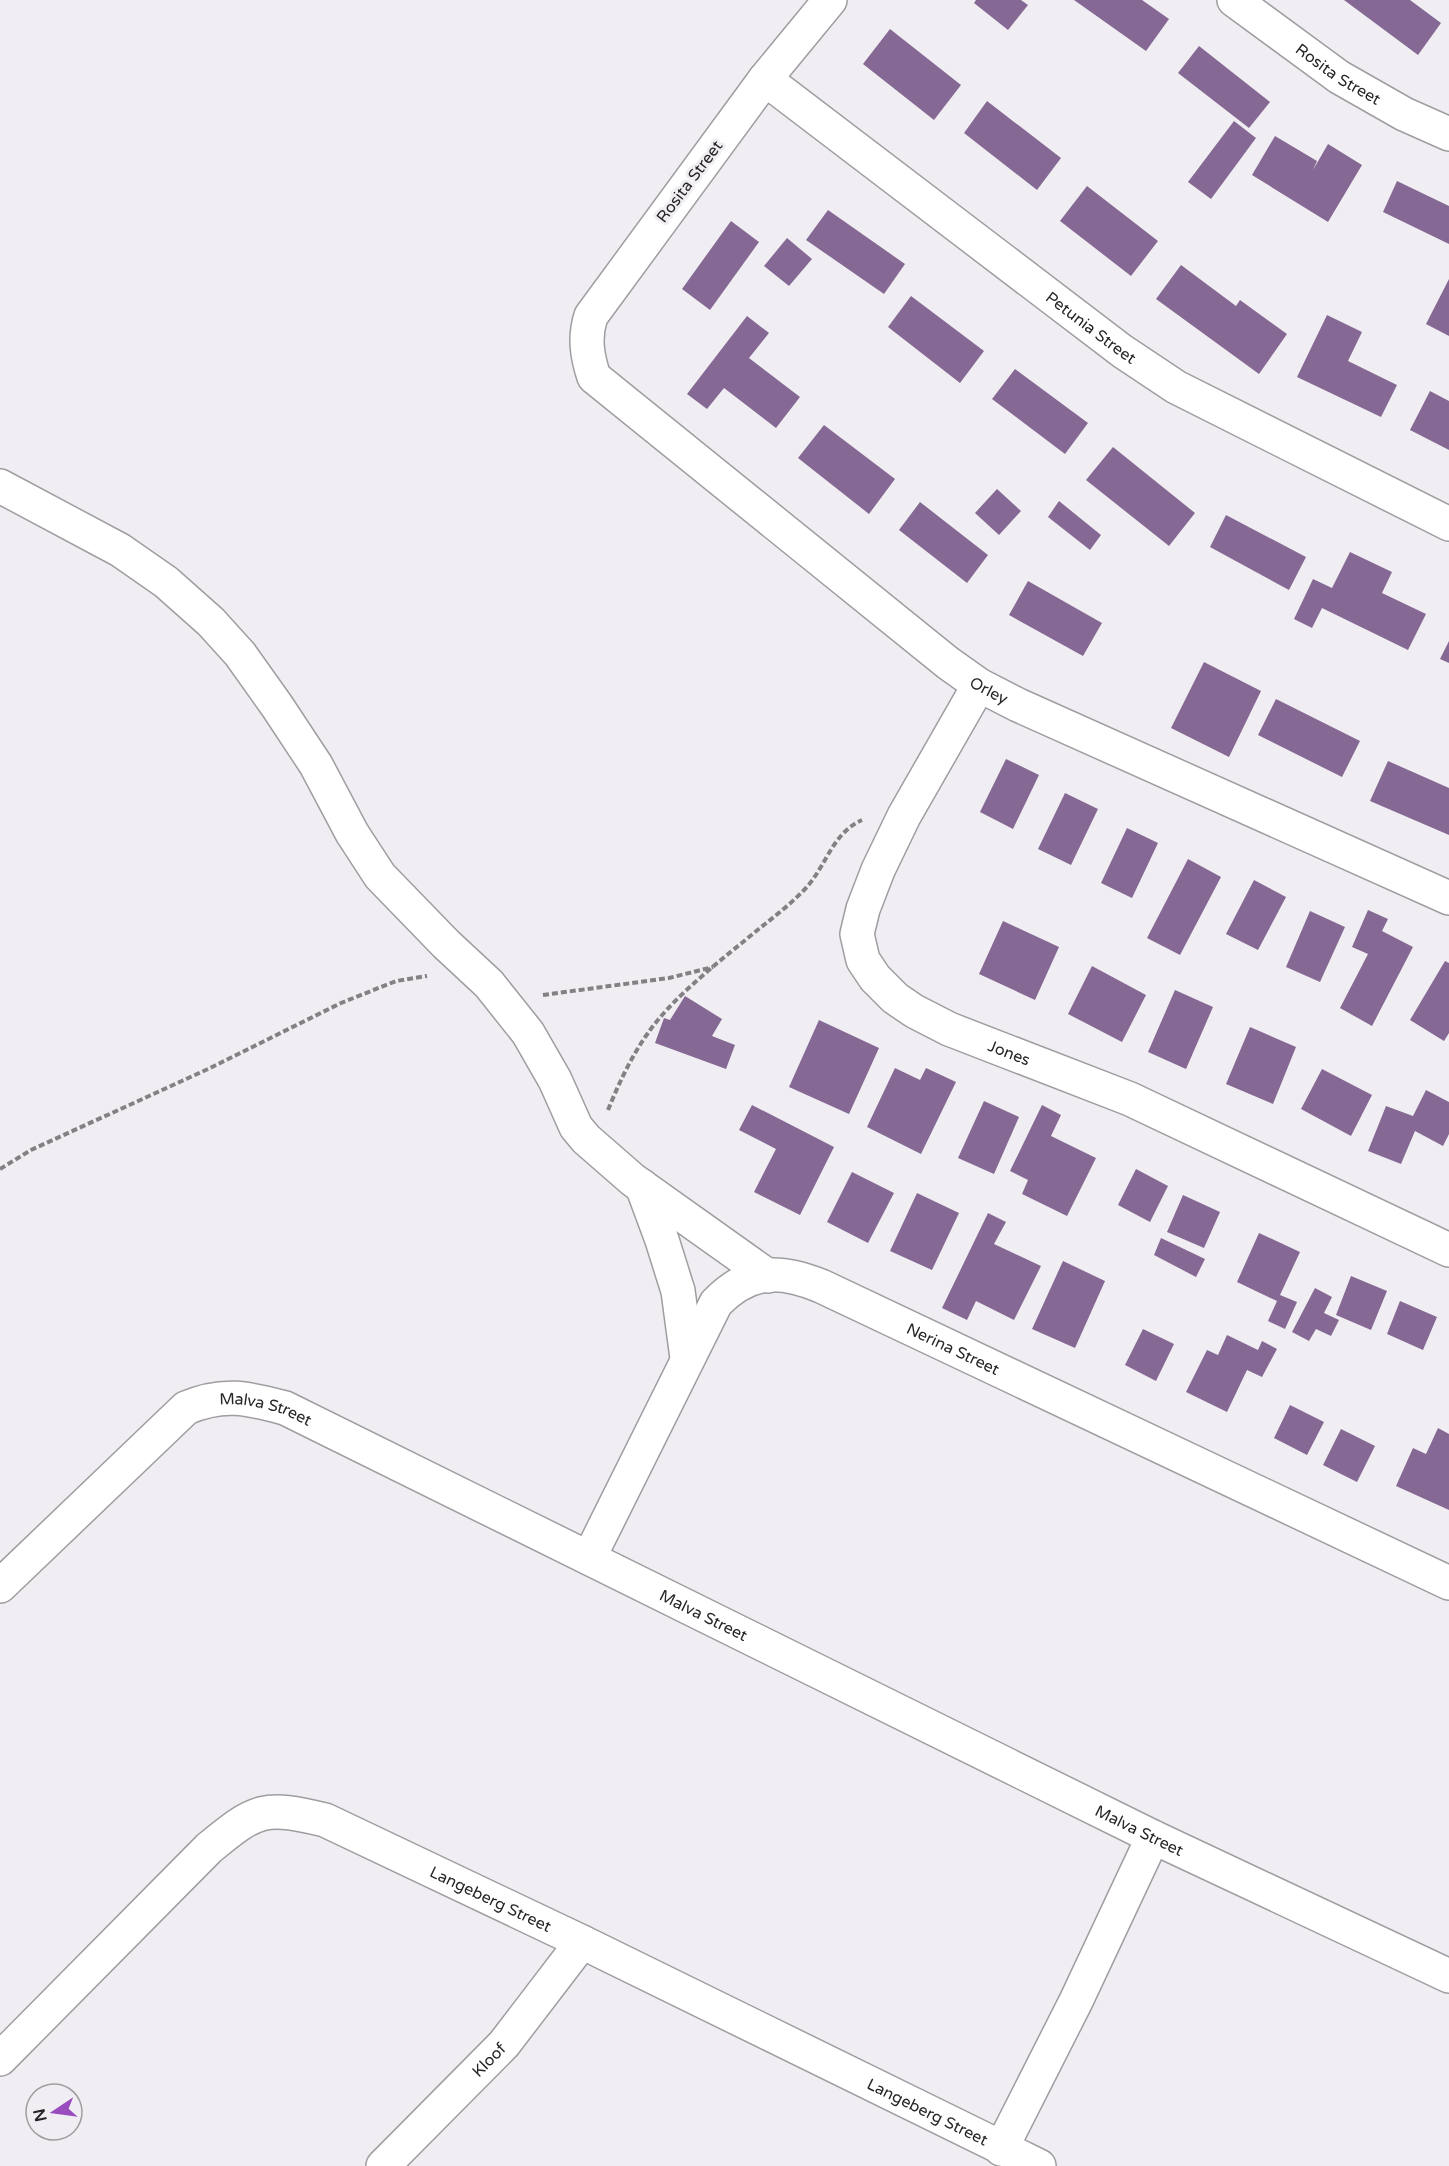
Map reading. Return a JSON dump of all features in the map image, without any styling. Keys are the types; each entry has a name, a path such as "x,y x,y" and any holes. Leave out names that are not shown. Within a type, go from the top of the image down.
{"street":[{"name":"Rosita Street","path":"594,377 587,347 586,330 591,316 765,79 830,0"},
{"name":"Rosita Street","path":"1234,0 1338,77 1404,114 1449,134"},
{"name":"Petunia Street","path":"765,79 1122,351 1176,387 1449,524"},
{"name":"Orley","path":"594,377 948,663 979,684 1018,705 1449,898"},
{"path":"0,486 120,550 166,582 211,622 240,654 277,706 316,765 352,833 380,876 487,983 528,1033 545,1062 576,1127 598,1151 642,1186 768,1275"},
{"name":"Jones","path":"979,684 904,816 878,870 863,909 857,934 863,960 875,978 904,1005 948,1029 1130,1099 1449,1250"},
{"path":"642,1186 678,1291 687,1358"},
{"name":"Nerina Street","path":"589,1558 716,1303 729,1289 740,1282 768,1275 784,1274 821,1286 1449,1583"},
{"name":"Malva Street","path":"0,1586 186,1408 206,1400 221,1398 261,1401 285,1408 1153,1837 1449,1976"},
{"name":"Langeberg Street","path":"0,2059 209,1848 241,1821 265,1812 289,1811 324,1820 582,1942 1039,2166"},
{"path":"1001,2149 1076,2001 1153,1837"},
{"name":"Kloof","path":"383,2166 504,2044 582,1942"}],"path":[{"path":"598,1151 599,1134 618,1084 638,1048 660,1018 714,967 807,887 841,835 854,823 864,819"},
{"path":"0,1169 32,1150 208,1069 369,991 396,981 422,976 559,994 669,978 714,967"}],"building":[{"path":"976,0 1021,0 1028,5 1008,30 974,3"},
{"path":"1074,0 1142,0 1169,19 1146,51"},
{"path":"1344,0 1410,0 1441,23 1418,55"},
{"path":"890,29 961,85 934,120 863,64"},
{"path":"1199,46 1270,102 1249,128 1178,73"},
{"path":"987,101 1061,158 1037,190 964,133"},
{"path":"1234,121 1256,138 1211,199 1188,182"},
{"path":"1275,136 1317,161 1313,170 1328,144 1362,165 1328,222 1252,175"},
{"path":"1397,181 1449,206 1449,244 1383,212"},
{"path":"1087,186 1158,241 1131,276 1060,221"},
{"path":"828,210 905,264 884,294 806,240"},
{"path":"731,221 759,242 710,310 682,289"},
{"path":"787,238 812,259 789,286 764,266"},
{"path":"1181,265 1236,306 1240,300 1287,334 1259,374 1156,299"},
{"path":"1449,279 1449,336 1426,324"},
{"path":"911,296 984,351 960,383 888,327"},
{"path":"1327,315 1362,332 1348,361 1397,385 1381,417 1297,377"},
{"path":"747,316 769,333 749,358 800,397 776,428 724,388 707,409 687,394"},
{"path":"1015,369 1088,423 1065,454 992,399"},
{"path":"1430,391 1449,401 1449,450 1410,430"},
{"path":"824,425 895,479 869,514 798,458"},
{"path":"1113,447 1195,513 1169,546 1086,480"},
{"path":"997,489 1021,511 999,535 975,513"},
{"path":"1059,501 1101,535 1090,550 1048,517"},
{"path":"920,502 988,555 967,583 899,530"},
{"path":"1226,515 1306,557 1289,590 1210,547"},
{"path":"1350,552 1392,572 1382,593 1426,614 1408,650 1322,608 1312,628 1294,619 1313,579 1332,588"},
{"path":"1028,581 1102,623 1083,656 1009,615"},
{"path":"1449,641 1449,663 1440,659"},
{"path":"1204,662 1261,691 1229,757 1171,728"},
{"path":"1276,699 1360,741 1342,777 1258,735"},
{"path":"1006,759 1039,775 1013,829 980,812"},
{"path":"1388,761 1449,788 1449,835 1370,801"},
{"path":"1065,793 1098,809 1071,865 1038,849"},
{"path":"1127,828 1158,843 1132,898 1101,883"},
{"path":"1188,859 1221,877 1180,955 1147,938"},
{"path":"1254,880 1286,897 1258,950 1226,934"},
{"path":"1368,910 1388,919 1382,931 1413,947 1372,1026 1340,1008 1368,954 1352,947"},
{"path":"1310,911 1345,927 1320,982 1286,967"},
{"path":"1003,921 1059,947 1035,1000 979,974"},
{"path":"1445,961 1449,963 1449,1033 1444,1041 1410,1020"},
{"path":"1092,966 1146,995 1122,1042 1068,1014"},
{"path":"1175,990 1213,1007 1186,1069 1148,1052"},
{"path":"685,996 722,1019 712,1036 735,1045 726,1069 655,1043 664,1018 670,1020"},
{"path":"819,1020 879,1048 849,1114 789,1087"},
{"path":"1250,1027 1296,1047 1273,1104 1226,1084"},
{"path":"895,1068 920,1080 926,1068 956,1082 921,1154 867,1127"},
{"path":"1322,1069 1372,1095 1351,1136 1301,1109"},
{"path":"1426,1090 1449,1102 1449,1134 1443,1146 1415,1131 1401,1164 1368,1151 1386,1106 1413,1116"},
{"path":"984,1101 1019,1117 994,1174 958,1158"},
{"path":"752,1105 834,1147 800,1215 754,1192 776,1149 739,1130"},
{"path":"1042,1105 1061,1115 1051,1136 1096,1158 1067,1216 1022,1194 1028,1180 1010,1171"},
{"path":"1136,1169 1168,1186 1150,1222 1118,1205"},
{"path":"852,1172 894,1193 868,1243 827,1222"},
{"path":"917,1193 959,1213 932,1270 890,1251"},
{"path":"1183,1195 1220,1212 1204,1248 1167,1232"},
{"path":"988,1213 1006,1222 994,1244 1041,1266 1014,1320 976,1301 967,1320 942,1308"},
{"path":"1259,1233 1300,1252 1280,1295 1297,1302 1285,1329 1268,1321 1277,1301 1237,1282"},
{"path":"1161,1238 1205,1259 1196,1277 1154,1255"},
{"path":"1063,1261 1105,1281 1075,1348 1032,1329"},
{"path":"1351,1276 1387,1291 1371,1330 1336,1315"},
{"path":"1315,1288 1332,1297 1324,1313 1339,1320 1331,1336 1316,1329 1309,1341 1292,1332"},
{"path":"1400,1301 1437,1317 1423,1350 1387,1334"},
{"path":"1143,1329 1174,1344 1156,1381 1125,1365"},
{"path":"1227,1335 1258,1350 1262,1341 1277,1349 1262,1377 1247,1370 1227,1412 1186,1392 1207,1350 1218,1355"},
{"path":"1290,1405 1324,1422 1307,1455 1274,1438"},
{"path":"1438,1428 1449,1434 1449,1510 1396,1486 1413,1448 1426,1454"},
{"path":"1341,1429 1375,1446 1357,1482 1323,1465"}]}
